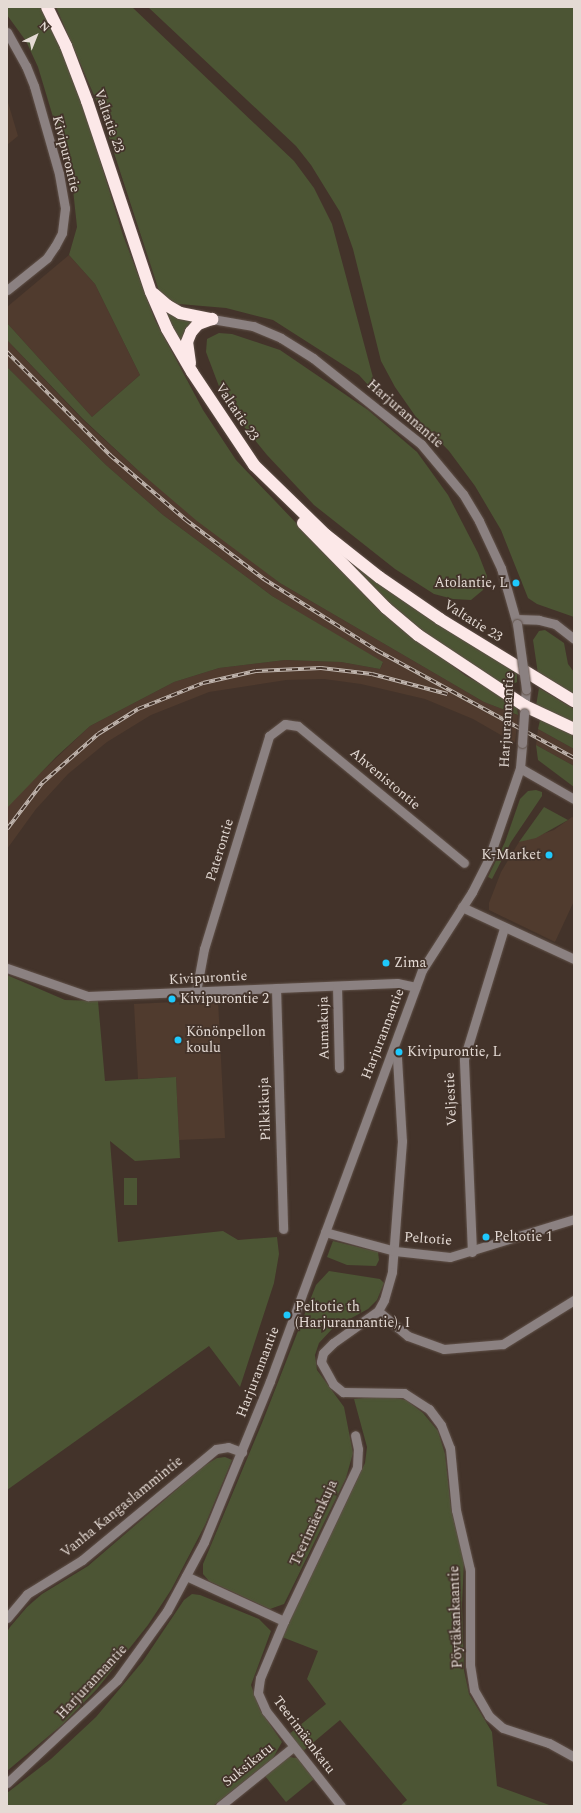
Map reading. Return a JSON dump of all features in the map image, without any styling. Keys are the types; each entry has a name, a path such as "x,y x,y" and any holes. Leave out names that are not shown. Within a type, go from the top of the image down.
{"highway":[{"name":"Valtatie 23","path":"47,7 66,46 87,101 151,292 167,329 192,372 254,465 326,535 379,577 440,619 574,701"},
{"path":"151,292 168,306 180,313 212,319"},
{"path":"192,372 187,342 191,332 198,324 212,319"},
{"path":"254,465 292,513 386,608 418,635 525,709 574,729"}],"street":[{"name":"Kivipurontie","path":"7,32 26,66 34,86 59,174 64,208 62,233 47,258 7,290"},
{"name":"Harjurannantie","path":"7,1783 117,1680 140,1652 186,1576 222,1502 242,1452 392,1054 416,986 432,952 462,907 489,858 520,768 526,689 516,621 501,568 480,521 463,494 422,444 349,384 307,354 253,326 212,319"},
{"path":"516,621 539,620 555,624 574,639"},
{"name":"Ahvenistontie","path":"285,724 298,726 464,863"},
{"name":"Paterontie","path":"196,992 204,949 269,736 285,724"},
{"path":"520,768 574,799"},
{"path":"462,907 504,928 574,959"},
{"name":"Veljestie","path":"472,1252 464,1059 504,928"},
{"name":"Kivipurontie","path":"7,968 75,994 88,996 397,983 416,986"},
{"name":"Aumakuja","path":"337,986 339,1068"},
{"name":"Pilkkikuja","path":"276,988 283,1229"},
{"path":"392,1054 397,1058 402,1141 395,1251 390,1279 378,1311 408,1336 444,1349 503,1344 574,1300"},
{"name":"Peltotie","path":"325,1232 395,1251 450,1257 472,1252 574,1219"},
{"name":"Pöytäkankaantie","path":"378,1311 323,1353 321,1362 325,1373 343,1392 404,1392 429,1409 441,1425 450,1448 456,1510 470,1570 470,1665 474,1690 489,1716 503,1728 549,1744 574,1757"},
{"name":"Teerimäenkuja","path":"284,1621 356,1467 358,1449 355,1435"},
{"name":"Vanha Kangaslammintie","path":"7,1618 27,1594 82,1560 216,1449 228,1447 242,1452"},
{"path":"186,1576 284,1621"},
{"name":"Teerimäenkatu","path":"284,1621 262,1673 258,1693 266,1711 341,1806"},
{"name":"Suksikatu","path":"220,1806 293,1747"}],"shaded area":[{"path":"7,99 18,136 7,145"},
{"path":"69,255 95,284 140,375 92,417 7,323 7,307"},
{"path":"7,340 82,419 142,474 280,583 484,702 518,715 515,743 473,719 425,699 361,684 324,679 286,680 209,692 151,715 107,742 68,774 36,809 7,849 7,808 14,798 90,726 174,682 219,668 285,660 341,662 380,669 383,663 272,596 163,515 106,465 7,367"},
{"path":"538,729 574,749 574,766 536,745"},
{"path":"572,817 574,818 574,901 555,942 489,910 489,903 501,872 519,842 554,830"},
{"name":"Könönpellon koulu","path":"218,1000 225,1138 179,1140 176,1077 138,1079 134,1004"}],"green space":[{"path":"7,7 40,7 52,28 78,89 123,235 155,320 203,410 236,460 380,611 466,676 510,700 517,707 518,715 484,702 280,583 197,521 142,474 83,419 7,340 7,323 92,417 140,375 95,284 69,255 77,227 72,180 38,67 26,41 7,15"},
{"path":"56,7 132,7 294,161 314,188 332,224 378,396 359,375 273,320 226,308 179,304 184,311 160,294 99,107"},
{"path":"148,7 574,7 574,617 537,604 528,598 501,530 475,486 449,451 416,417 395,387 381,361 353,249 340,212 311,165 296,146"},
{"path":"163,310 198,320 184,332 180,344"},
{"path":"219,333 232,334 280,350 368,410 417,452 448,495 478,553 487,576 483,590 471,600 453,599 434,594 395,569 314,505 267,455 237,418 220,389 206,352 207,339"},
{"path":"7,367 106,465 163,515 272,596 383,662 380,669 341,662 285,660 219,668 174,682 90,726 56,757 7,808"},
{"path":"323,540 395,595 517,673 517,682 511,685 503,684 437,644 414,627"},
{"path":"545,630 564,643 568,664 574,672 574,695 538,674 533,640 539,631"},
{"path":"539,688 574,709 574,724 536,706"},
{"path":"543,719 572,732 574,749 538,729 540,720"},
{"path":"536,745 574,766 574,787 538,760"},
{"path":"536,790 542,792 542,796 511,842 492,879 488,877 505,842 520,799 528,791"},
{"path":"544,807 568,820 536,838 519,842"},
{"path":"7,975 65,1000 98,1001 105,1081 176,1077 180,1158 135,1161 110,1141 118,1242 223,1231 238,1240 277,1237 279,1254 274,1283 240,1387 209,1346 7,1490"},
{"path":"124,1178 137,1178 137,1205 124,1205"},
{"path":"333,1241 378,1252 379,1260 376,1266 347,1265 327,1257"},
{"path":"329,1271 380,1279 384,1283 377,1300 368,1309 333,1328 319,1343 315,1355 317,1370 344,1407 353,1453 346,1478 284,1604 270,1609 209,1581 203,1574 203,1564 262,1423 316,1285"},
{"path":"385,1396 406,1400 423,1413 438,1431 445,1454 451,1509 464,1561 462,1605 464,1670 469,1694 492,1732 497,1786 552,1806 400,1806 407,1800 340,1720 302,1752 288,1735 326,1704 307,1679 318,1651 282,1637 365,1463 367,1447 354,1399"},
{"path":"225,1457 232,1460 205,1525 171,1590 148,1625 97,1689 63,1724 7,1771 7,1632 10,1627 27,1607 42,1594 88,1566 204,1466 217,1458"},
{"path":"192,1594 200,1595 259,1619 271,1631 251,1685 260,1710 282,1742 273,1758 213,1806 7,1806 7,1793 51,1759 96,1717 143,1661 184,1600"},
{"path":"289,1757 297,1758 314,1779 286,1802 265,1776"}],"railway":[{"path":"7,352 110,455 186,520 264,579 378,651 574,758"},
{"path":"7,829 42,783 98,734 138,709 203,683 256,671 321,668 372,674 447,694"}],"place":[{"name":"Atolantie, L","path":"516,583"},
{"name":"K-Market","path":"549,855"},
{"name":"Zima","path":"386,963"},
{"name":"Kivipurontie 2","path":"172,999"},
{"name":"Könönpellon koulu","path":"178,1040"},
{"name":"Kivipurontie, L","path":"399,1052"},
{"name":"Peltotie 1","path":"486,1237"},
{"name":"Peltotie th (Harjurannantie), I","path":"287,1315"}]}
